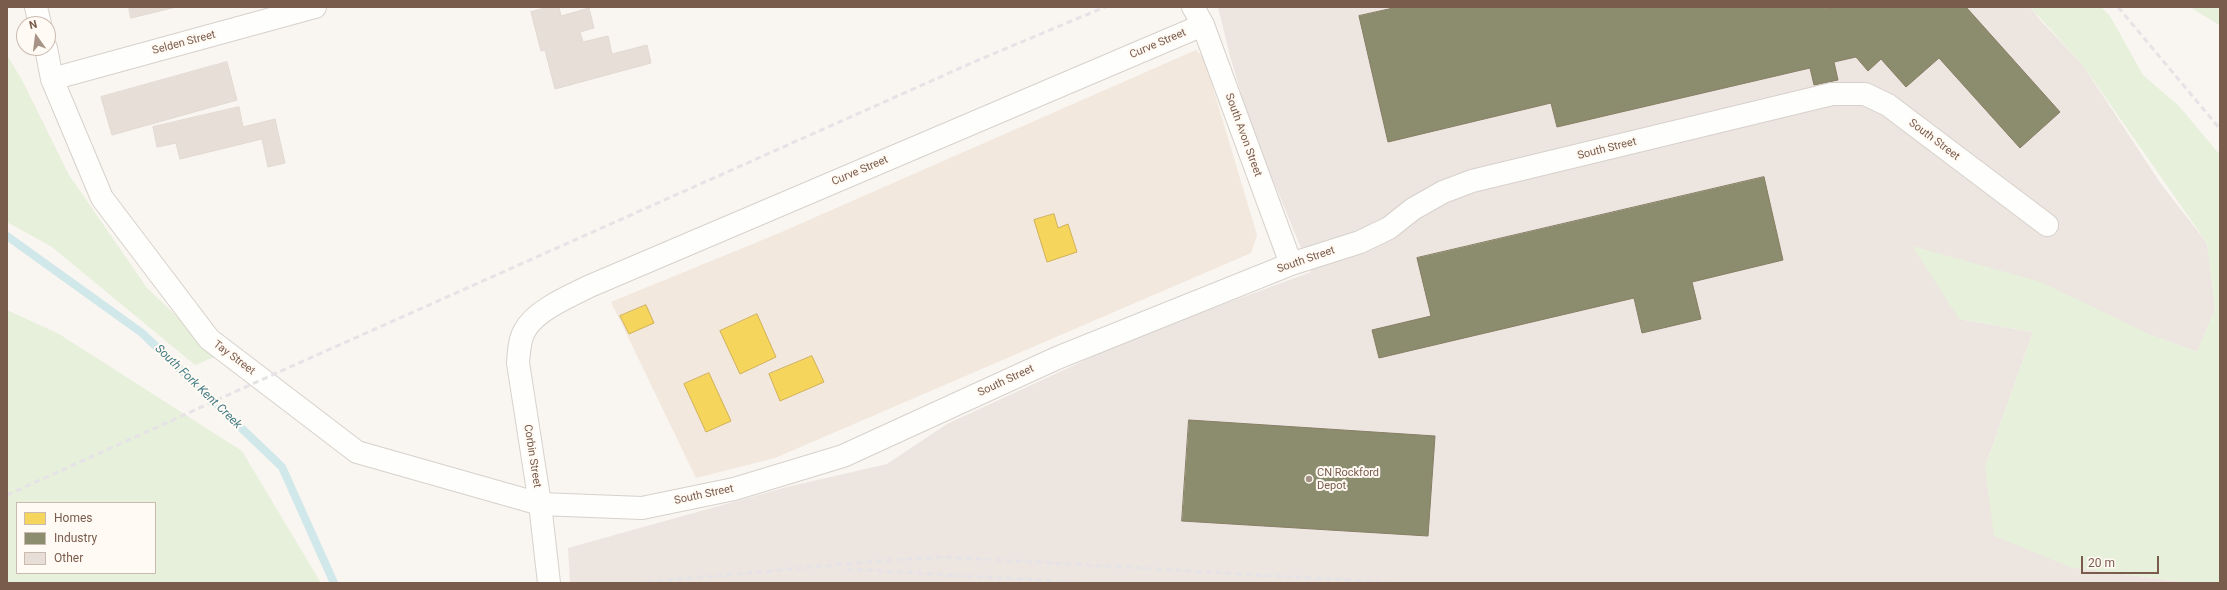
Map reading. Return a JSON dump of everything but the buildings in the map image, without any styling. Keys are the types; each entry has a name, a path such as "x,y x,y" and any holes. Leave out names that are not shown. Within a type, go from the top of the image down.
{"street":[{"name":"Selden Street","path":"52,79 315,7"},
{"name":"South Avon Street","path":"1198,16 1291,264"},
{"name":"Curve Street","path":"525,329 556,303 590,286 1198,16"},
{"name":"Tay Street","path":"48,56 52,79 102,198 210,339 357,452 540,504"},
{"name":"South Street","path":"540,504 642,508 734,489 843,456 1057,358 1291,264 1360,242 1389,228 1413,209 1437,196 1472,181 1832,94 1865,94 1888,105 2047,225"},
{"name":"Corbin Street","path":"525,329 519,347 518,364 540,504 548,583"}],"shaded area":[{"path":"1218,7 2030,7 2041,21 2082,64 2161,184 2207,243 2215,309 2197,352 2151,335 1959,319 2033,332 1985,467 2070,567 2192,583 570,583 568,548 787,487 887,464 947,424 1135,337 1311,272 1251,127 1230,56"},
{"path":"1196,50 1204,58 1257,235 1251,253 775,458 696,478 611,302 777,234"}],"green space":[{"path":"2030,7 2101,7 2110,16 2143,75 2178,105 2220,155 2220,583 2192,583 2070,567 1994,536 1985,467 2033,332 1959,319 1912,246 2041,282 2151,335 2197,352 2215,309 2207,243 2082,64"},
{"path":"2190,7 2220,7 2220,26 2216,23"},
{"path":"7,55 22,80 69,175 147,288 200,338 214,357 195,365 52,247 7,222"},
{"path":"7,310 59,334 242,451 321,583 7,583"}],"waterway":[{"name":"South Fork Kent Creek","path":"7,236 142,333 282,467 334,583"}],"railway":[{"path":"7,495 976,61 1105,7"},
{"path":"2118,7 2220,129"},
{"path":"637,583 889,560 947,557 1400,583"},
{"path":"847,569 1088,583"}],"place":[{"name":"CN Rockford Depot","path":"1309,479"}]}
